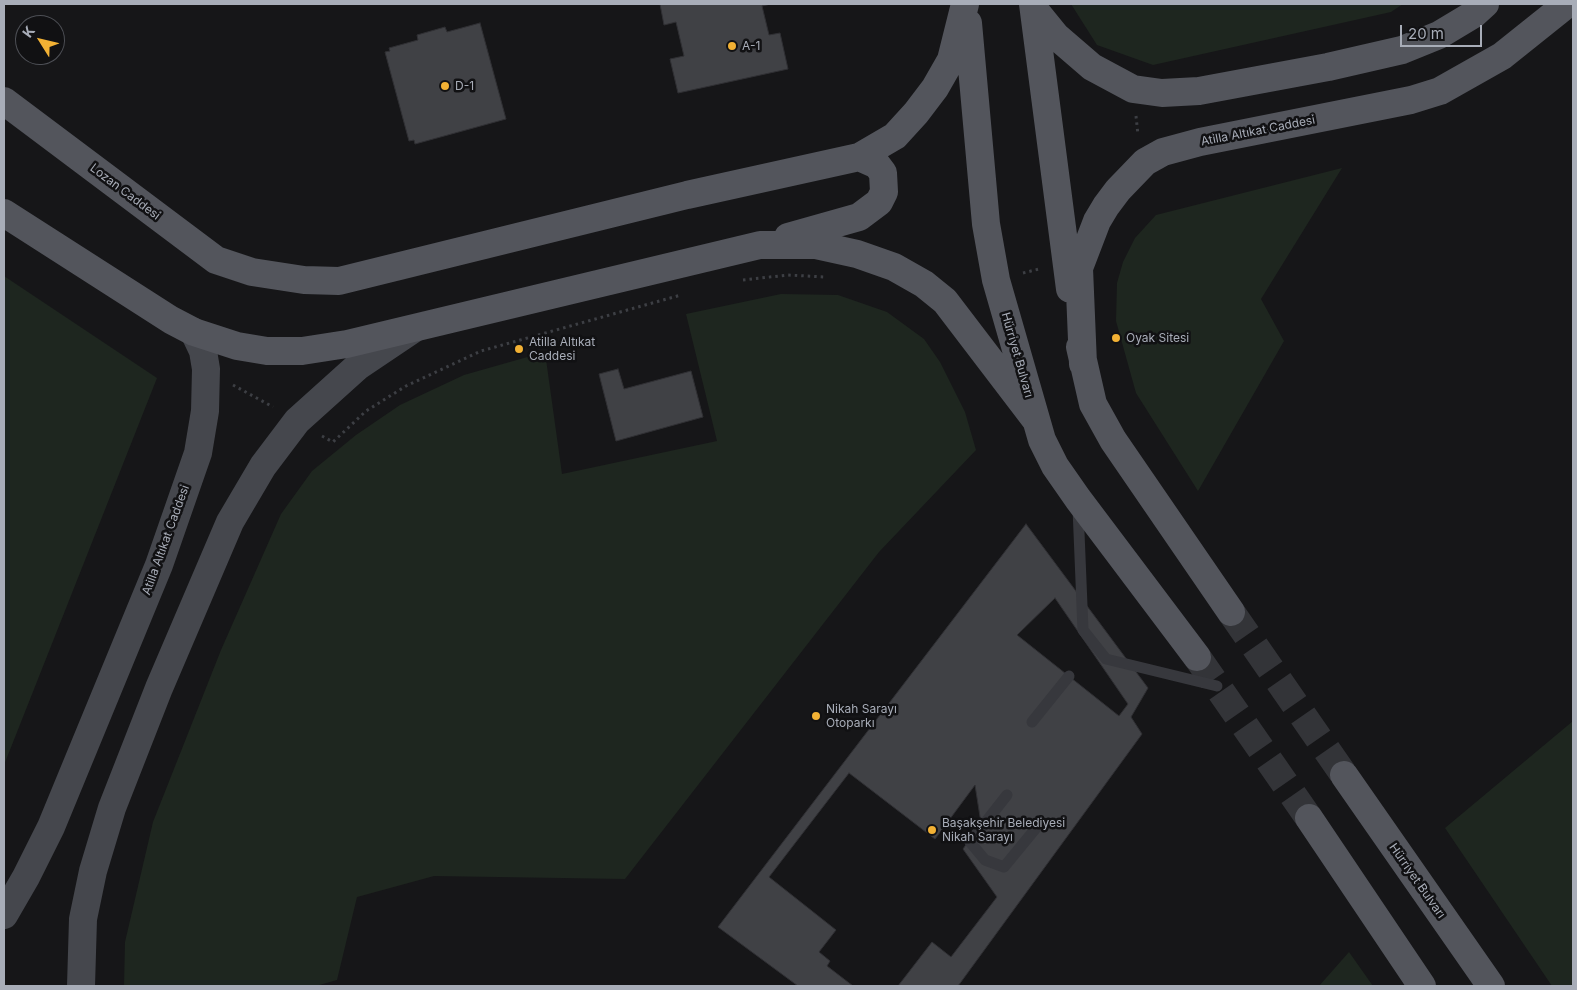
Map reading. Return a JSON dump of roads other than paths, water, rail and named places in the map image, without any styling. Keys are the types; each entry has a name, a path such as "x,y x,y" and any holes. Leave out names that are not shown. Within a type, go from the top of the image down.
{"main road":[{"path":"859,157 895,136 935,88 951,60 966,4"},
{"name":"Hürriyet Bulvarı","path":"966,4 986,224 996,280 1042,440 1055,466 1078,499 1197,657"},
{"path":"1034,7 1056,36 1092,68 1133,89 1162,93 1199,91 1328,67 1402,50 1439,35 1474,14 1485,4"},
{"name":"Atilla Altıkat Caddesi","path":"1083,364 1079,268 1097,221 1106,206 1118,190 1145,162 1163,152 1200,142 1410,100 1440,91 1502,56 1567,4"},
{"path":"1034,7 1066,263 1083,364 1093,404 1113,440 1231,612"},
{"name":"Lozan Caddesi","path":"4,102 216,260 252,272 304,280 338,281 668,200 859,157"},
{"path":"4,213 171,320 194,332 237,346 268,351 294,351 347,344 412,330 760,245 859,217 879,202 884,192 882,173 876,164 859,157"},
{"path":"760,245 816,245 857,254 894,267 924,284 945,301 982,347 1035,419"},
{"name":"Hürriyet Bulvarı","path":"1344,775 1491,986"},
{"path":"1309,818 1422,986"}],"street":[{"path":"82,986 83,919 93,870 112,808 159,688 230,522 263,466 297,421 357,366 412,330"},
{"name":"Atilla Altıkat Caddesi","path":"4,915 26,877 51,827 159,565 198,453 206,410 206,369 202,351 194,332"}],"lane":[{"path":"1078,499 1083,630 1092,646 1106,659 1217,686"},
{"path":"1032,722 1069,676"},
{"path":"1007,795 970,842 985,860 1004,868 1041,822"}],"tunnel":[{"path":"1231,612 1344,775"},
{"path":"1197,657 1309,818"}],"place":[{"name":"A-1","path":"732,46"},
{"name":"D-1","path":"445,86"},
{"name":"Oyak Sitesi","path":"1116,338"},
{"name":"Atilla Altıkat Caddesi","path":"519,349"},
{"name":"Nikah Sarayı Otoparkı","path":"816,716"},
{"name":"Başakşehir Belediyesi Nikah Sarayı","path":"932,830"}]}
